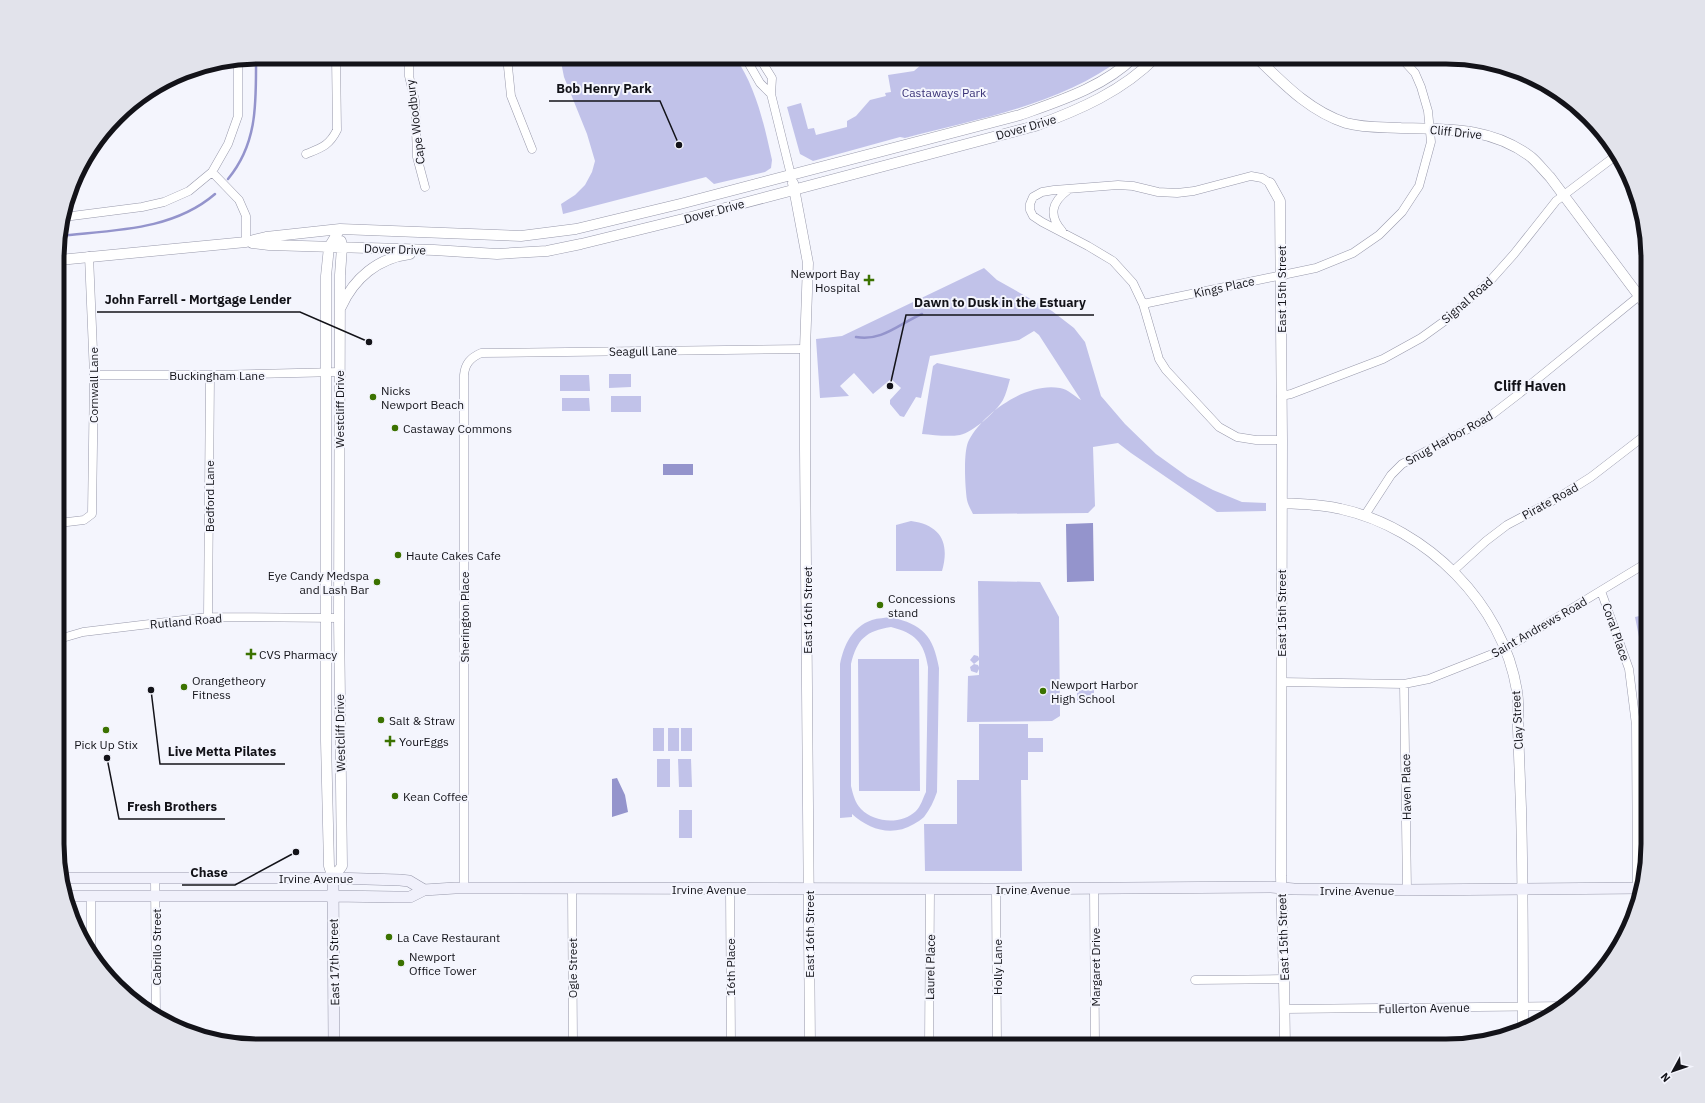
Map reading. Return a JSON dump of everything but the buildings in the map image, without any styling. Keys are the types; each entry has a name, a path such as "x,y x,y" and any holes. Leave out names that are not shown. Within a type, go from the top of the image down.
{"main road":[{"name":"Irvine Avenue","path":"67,878 333,878 400,880 409,881 424,890"},
{"name":"East 17th Street","path":"333,878 334,1039"},
{"name":"Irvine Avenue","path":"71,896 410,897 424,890 464,888 1282,888 1407,890 1635,888"}],"street":[{"path":"306,154 324,147 332,140 337,130 336,64"},
{"name":"Cape Woodbury","path":"409,64 409,76 415,101 417,157 425,187"},
{"path":"508,64 511,96 532,149"},
{"path":"749,64 760,83 771,94"},
{"path":"763,64 772,78 771,94 791,175"},
{"name":"Dover Drive","path":"64,259 246,242 266,237 340,229 521,236 576,229 1020,115 1065,99 1098,82 1127,64"},
{"name":"Dover Drive","path":"246,242 269,245 434,250 497,254 547,251 581,244 1035,126 1071,113 1105,96 1135,76 1148,64"},
{"name":"Cliff Drive","path":"1263,64 1283,84 1306,103 1327,115 1347,123 1367,127 1474,131 1509,143 1532,158 1564,194 1641,299"},
{"name":"Kings Place","path":"1143,304 1316,268 1353,253 1379,235 1402,212 1419,186 1431,142 1428,110 1421,87 1415,73 1407,64"},
{"path":"69,216 142,207 164,202 189,191 212,172 228,144 238,116 238,65"},
{"name":"Signal Road","path":"1281,396 1298,392 1383,359 1420,338 1446,320 1489,282 1514,254 1556,201 1613,158"},
{"path":"212,172 239,200 246,216 246,242"},
{"name":"East 16th Street","path":"791,175 808,263 805,349 810,1039"},
{"path":"1270,183 1262,178 1251,176 1194,191 1177,193 1158,192 1133,186 1118,185 1042,192 1033,197 1030,204 1030,210 1033,216 1113,260 1133,283 1143,304 1159,358 1166,370 1219,427 1236,437 1256,440 1282,440"},
{"name":"East 15th Street","path":"1270,183 1280,202 1282,440 1282,888 1285,1039"},
{"path":"1064,233 1055,223 1053,213 1055,204 1060,196 1069,189"},
{"name":"Westcliff Drive","path":"333,878 328,866 326,759 326,276 329,247 340,229"},
{"name":"Westcliff Drive","path":"333,878 342,866 339,618 340,275 342,247 340,229"},
{"path":"576,229 581,244"},
{"path":"340,312 346,296 355,283 365,273 377,265 402,255 434,250"},
{"name":"Cornwall Lane","path":"64,523 84,520 92,514 94,374 89,256"},
{"name":"Snug Harbor Road","path":"1365,515 1390,475 1402,464 1485,420 1520,394 1639,296"},
{"name":"Seagull Lane","path":"480,353 805,349"},
{"name":"Sherington Place","path":"464,888 464,369 473,357 480,353"},
{"name":"Buckingham Lane","path":"94,374 210,375 325,374 340,372"},
{"name":"Bedford Lane","path":"208,617 210,375"},
{"name":"Pirate Road","path":"1453,571 1486,541 1507,525 1556,499 1591,477 1641,438"},
{"name":"Clay Street","path":"1282,503 1341,509 1365,515 1387,524 1407,535 1428,549 1453,571 1477,599 1505,649 1517,691 1524,889 1523,1023"},
{"name":"Saint Andrews Road","path":"1281,682 1404,684 1429,679 1451,672 1505,649 1641,566"},
{"name":"Coral Place","path":"1602,591 1629,669 1636,725 1639,871"},
{"name":"Rutland Road","path":"64,638 83,632 208,617 339,618"},
{"name":"Haven Place","path":"1404,684 1407,890"},
{"path":"326,709 340,710"},
{"path":"326,759 335,790 340,797"},
{"name":"Cabrillo Street","path":"155,878 156,1010"},
{"name":"Margaret Drive","path":"1094,888 1095,1039"},
{"name":"Ogle Street","path":"572,889 572,1039"},
{"name":"16th Place","path":"730,889 731,1039"},
{"name":"Laurel Place","path":"929,1039 930,889"},
{"name":"Holly Lane","path":"996,889 997,1039"},
{"path":"91,896 91,943"},
{"path":"1195,980 1284,980"},
{"name":"Fullerton Avenue","path":"1284,1009 1554,1006"}],"green space":[{"path":"561,64 739,64 749,81 758,106 772,160 771,168 765,172 714,184 706,177 563,214 561,204 575,195 585,185 592,172 595,161 587,134 564,77"},
{"name":"Castaways Park","path":"922,64 1113,64 1073,87 1019,108 905,138 900,137 813,161 800,154 787,107 801,103 808,129 814,128 816,135 847,127 847,121 856,116 870,100 886,96 885,93 891,92 888,75 914,71"},
{"path":"984,268 997,280 1052,311 1074,328 1085,342 1101,396 1125,424 1156,454 1188,477 1213,490 1242,502 1266,503 1266,511 1217,512 1118,443 1093,447 1095,506 1088,513 973,514 968,504 966,494 966,452 969,440 985,419 1008,401 1021,394 1047,387 1063,389 1081,400 1039,335 1034,331 1019,340 930,356 921,398 916,397 904,417 900,416 890,404 890,400 901,388 891,379 873,394 854,373 840,386 849,396 820,398 816,339 842,336"},
{"path":"937,363 1010,379 1006,393 1000,405 984,421 971,430 960,435 941,436 922,434 933,366"},
{"path":"609,374 631,374 631,387 609,388"},
{"path":"560,375 589,375 590,391 560,391"},
{"path":"611,396 641,396 641,412 611,412"},
{"path":"562,398 589,398 590,411 562,411"},
{"path":"911,521 930,527 941,537 945,552 942,571 896,571 896,525"},
{"path":"978,581 1040,582 1059,617 1060,716 1052,721 967,722 968,676 979,675 979,669 977,673 971,671 970,667 974,664 970,660 974,655 978,656 979,658","holes":["979,660 979,667 978,665 974,664"]},
{"path":"1641,616 1641,647 1635,617"},
{"path":"891,617 911,624 925,633 930,639 937,657 939,668 937,792 930,808 923,818 906,828 889,831 874,828 859,820 852,814 852,817 840,818 840,664 844,650 850,638 859,627 872,620","holes":["891,627 899,629 912,636 921,645 928,667 926,792 921,804 910,816 903,819 888,820 873,817 867,814 859,807 853,795 851,786 851,664 856,648 869,634"]},
{"path":"858,659 919,659 920,791 859,791"},
{"path":"1077,685 1094,685 1094,702 1077,702"},
{"path":"979,724 1028,724 1028,738 1043,738 1043,752 1028,752 1028,780 1021,780 1022,871 925,871 924,824 957,824 957,780 979,780"},
{"path":"653,728 664,728 664,751 653,751"},
{"path":"668,728 679,728 679,751 668,751"},
{"path":"681,728 692,728 692,751 681,751"},
{"path":"657,759 670,759 670,787 657,787"},
{"path":"678,759 691,759 692,787 679,787"},
{"path":"679,810 692,810 692,838 679,838"}],"shaded area":[{"path":"663,464 693,464 693,475 663,475"},
{"path":"1093,523 1094,581 1067,582 1066,524"},
{"path":"617,778 625,795 628,812 612,817 612,779"}],"waterway":[{"path":"228,179 238,165 250,136 255,106 256,64"},
{"path":"66,235 121,230 161,222 198,206 215,194"},
{"path":"940,307 944,305"},
{"path":"856,337 865,338 883,334 922,314"}],"place":[{"name":"Bob Henry Park","path":"679,145"},
{"name":"Newport Bay Hospital","path":"869,280"},
{"name":"John Farrell - Mortgage Lender","path":"369,342"},
{"name":"Dawn to Dusk in the Estuary","path":"890,386"},
{"name":"Nicks Newport Beach","path":"373,397"},
{"name":"Castaway Commons","path":"395,428"},
{"name":"Haute Cakes Cafe","path":"398,555"},
{"name":"Eye Candy Medspa and Lash Bar","path":"377,582"},
{"name":"Concessions stand","path":"880,605"},
{"name":"CVS Pharmacy","path":"251,654"},
{"name":"Orangetheory Fitness","path":"184,687"},
{"name":"Live Metta Pilates","path":"151,690"},
{"name":"Newport Harbor High School","path":"1043,691"},
{"name":"Salt & Straw","path":"381,720"},
{"name":"Pick Up Stix","path":"106,730"},
{"name":"YourEggs","path":"390,741"},
{"name":"Fresh Brothers","path":"107,758"},
{"name":"Kean Coffee","path":"395,796"},
{"name":"Chase","path":"296,852"},
{"name":"La Cave Restaurant","path":"389,937"},
{"name":"Newport Office Tower","path":"401,963"}],"district":[{"name":"Cliff Haven","path":"1530,386"}]}
